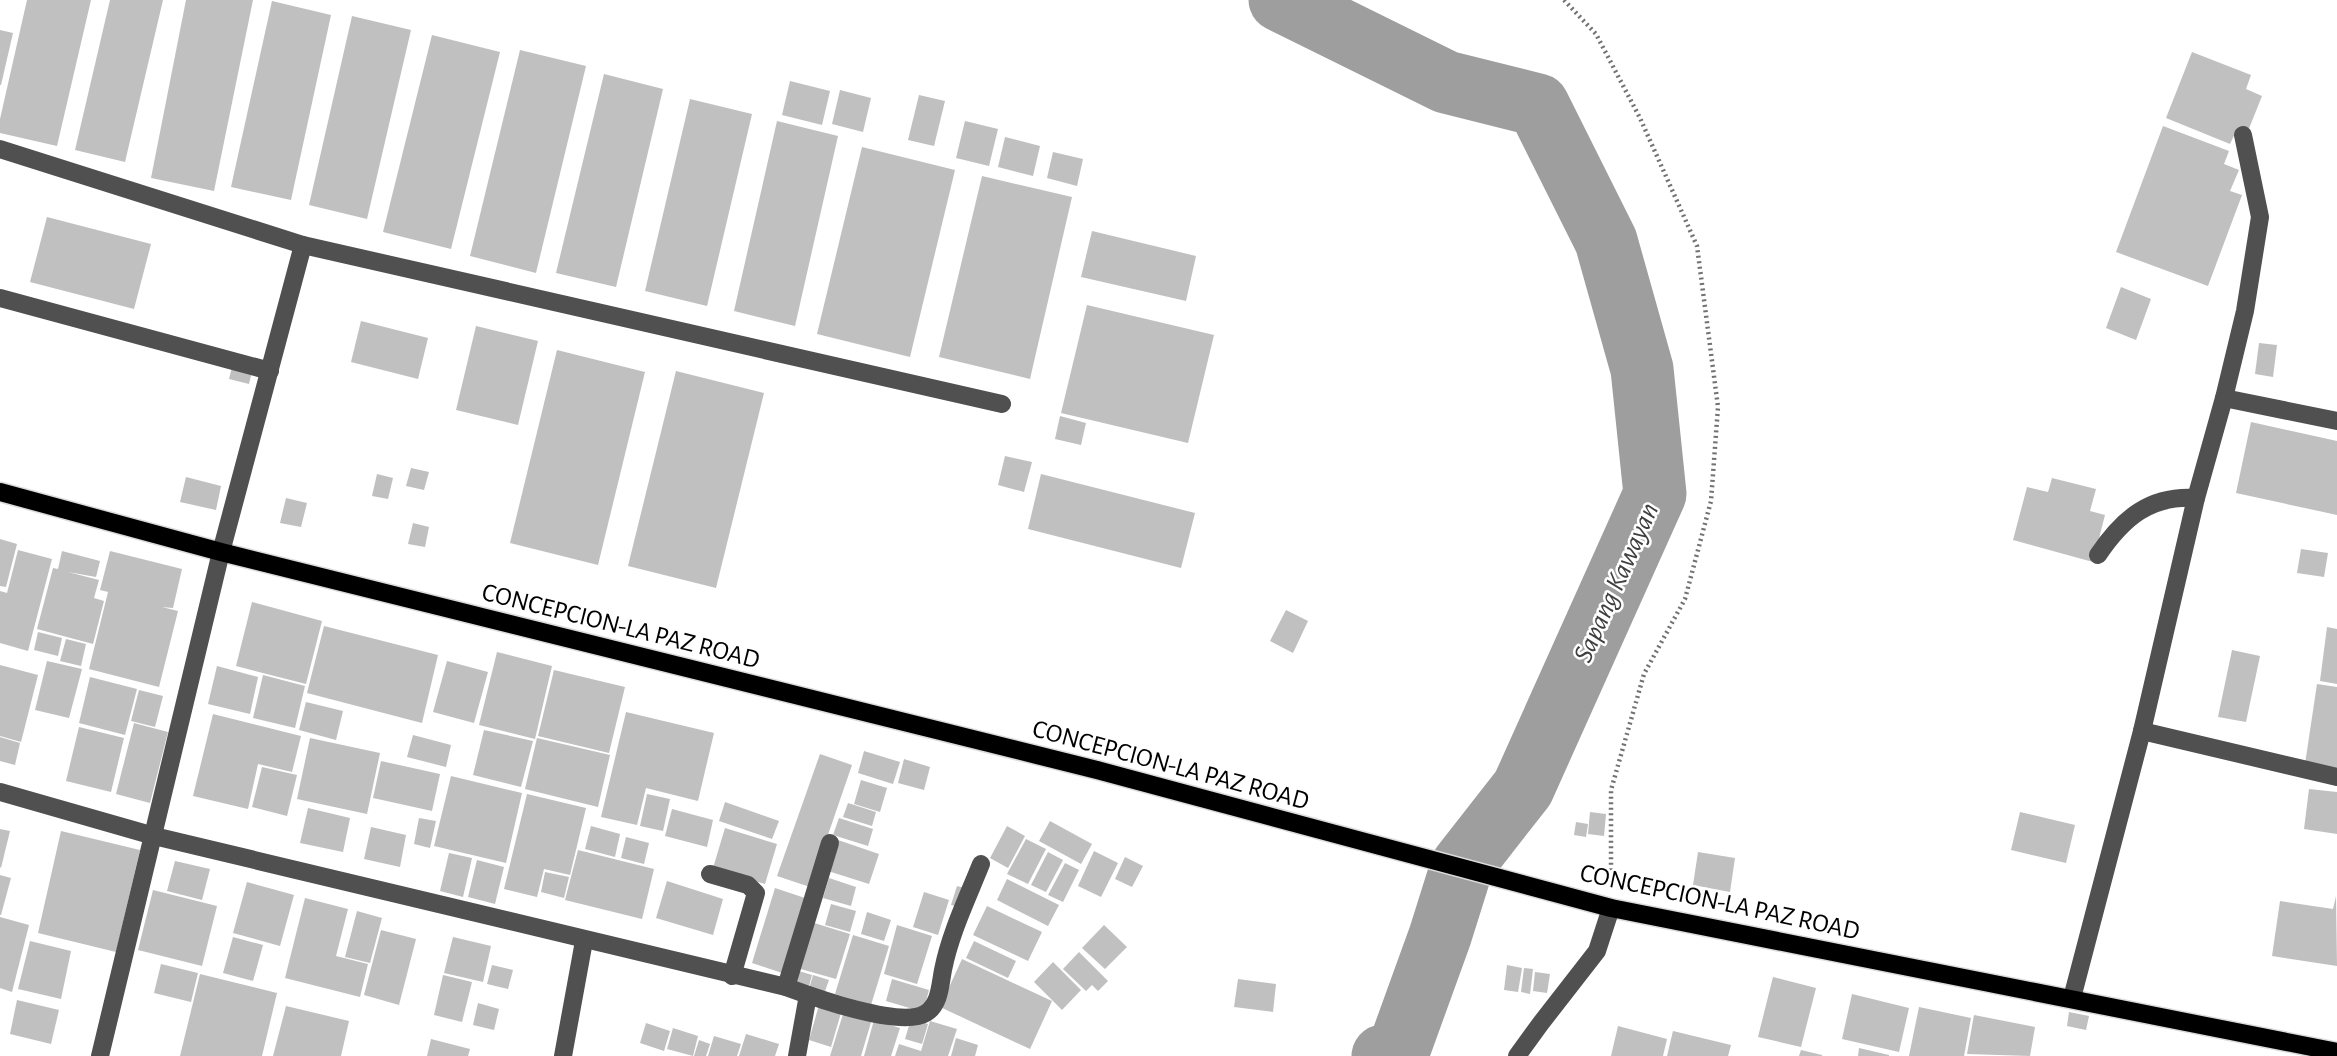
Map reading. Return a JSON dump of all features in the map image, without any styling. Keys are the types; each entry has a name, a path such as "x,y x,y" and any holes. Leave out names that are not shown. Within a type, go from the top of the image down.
{"main road":[{"name":"CONCEPCION-LA PAZ ROAD","path":"0,492 221,552 1097,771 1611,908 2337,1052"}],"street":[{"path":"2072,998 2142,731 2196,498 2245,311 2260,217 2243,135"},
{"path":"0,149 303,245 1002,404"},
{"path":"100,1056 221,552 303,245"},
{"path":"0,298 270,371"},
{"path":"2224,398 2337,421"},
{"path":"2098,555 2115,530 2127,519 2157,501 2177,497 2196,498"},
{"path":"2142,731 2337,777"},
{"path":"0,792 154,836 786,987 873,1014 912,1018 926,1013 936,1002 946,956 981,864"},
{"path":"786,987 830,843"},
{"path":"710,874 748,884 754,887 756,893 733,976"},
{"path":"1517,1056 1597,951 1611,908"},
{"path":"563,1056 584,940"},
{"path":"797,1056 808,995"}],"path":[{"path":"1564,0 1596,34 1640,118 1697,246 1718,407 1711,501 1685,599 1644,674 1611,790 1611,908"}],"building":[{"path":"27,0 91,0 57,146 0,133 0,119"},
{"path":"110,0 163,0 125,162 75,150"},
{"path":"186,0 253,0 214,191 151,178"},
{"path":"272,1 331,15 291,200 231,187"},
{"path":"352,16 411,30 367,219 309,205"},
{"path":"0,30 13,33 1,85 0,85"},
{"path":"432,35 500,52 451,249 383,232"},
{"path":"520,50 586,66 536,273 470,256"},
{"path":"2192,52 2251,75 2246,89 2262,96 2248,131 2238,127 2230,144 2166,118"},
{"path":"604,74 663,89 616,287 556,273"},
{"path":"790,81 830,91 822,125 782,115"},
{"path":"840,90 871,98 863,132 832,124"},
{"path":"919,95 945,101 934,146 908,140"},
{"path":"690,99 752,114 707,306 645,291"},
{"path":"777,121 838,136 795,326 734,311"},
{"path":"965,121 998,129 989,166 956,158"},
{"path":"2163,126 2229,151 2224,164 2239,170 2230,191 2242,195 2208,286 2116,252"},
{"path":"1005,137 1040,146 1033,176 998,167"},
{"path":"862,147 955,170 910,357 817,334"},
{"path":"1053,152 1083,159 1077,186 1047,178"},
{"path":"982,176 1072,197 1030,379 939,357"},
{"path":"47,217 151,244 134,309 30,282"},
{"path":"1092,231 1196,256 1186,301 1081,277"},
{"path":"2121,287 2151,299 2136,340 2106,328"},
{"path":"1087,305 1214,335 1188,443 1061,413"},
{"path":"361,321 428,338 418,379 351,362"},
{"path":"476,326 538,341 518,425 456,410"},
{"path":"2259,343 2277,345 2273,377 2255,374"},
{"path":"557,350 645,372 598,565 510,543"},
{"path":"233,363 253,368 249,384 229,379"},
{"path":"676,371 764,393 716,588 628,566"},
{"path":"1060,416 1086,423 1081,445 1055,439"},
{"path":"2251,422 2337,441 2337,515 2236,493"},
{"path":"1005,456 1032,462 1024,492 998,485"},
{"path":"411,468 429,472 424,490 406,486"},
{"path":"377,474 393,478 388,499 372,496"},
{"path":"1041,474 1195,513 1181,568 1028,529"},
{"path":"186,477 221,486 216,510 180,502"},
{"path":"2052,478 2096,489 2090,511 2105,515 2093,562 2013,540 2027,487 2048,492"},
{"path":"286,498 307,503 301,527 280,523"},
{"path":"413,523 429,527 425,547 408,544"},
{"path":"0,539 17,544 6,587 0,586"},
{"path":"2301,549 2328,553 2324,577 2297,573"},
{"path":"18,550 52,559 28,651 0,643 0,591 7,593"},
{"path":"62,551 100,561 96,577 68,572 99,580 94,598 104,601 93,644 37,629 53,568 58,569"},
{"path":"110,551 182,569 173,608 162,607 178,611 159,687 89,669 108,592 100,590"},
{"path":"252,602 322,621 306,684 236,666"},
{"path":"1286,610 1308,621 1293,653 1270,641"},
{"path":"324,626 438,655 422,723 307,693"},
{"path":"2327,627 2337,629 2337,684 2320,681"},
{"path":"38,632 62,638 58,656 34,650"},
{"path":"66,639 86,644 81,666 60,661"},
{"path":"2232,650 2260,656 2246,722 2218,717"},
{"path":"497,652 552,666 535,739 479,725"},
{"path":"47,661 82,669 69,718 35,710"},
{"path":"447,661 488,672 474,723 433,712"},
{"path":"0,665 38,675 21,742 0,736"},
{"path":"217,666 258,677 250,714 208,704"},
{"path":"554,670 625,687 609,753 538,736"},
{"path":"263,675 305,686 295,728 253,718"},
{"path":"90,677 137,689 125,735 79,723"},
{"path":"2317,684 2337,687 2337,769 2305,764"},
{"path":"139,690 163,696 155,727 131,721"},
{"path":"306,702 343,711 336,740 299,730"},
{"path":"626,712 714,733 698,801 646,788 637,825 601,817"},
{"path":"213,714 301,736 292,772 258,764 248,809 193,796"},
{"path":"134,723 168,732 150,803 116,794"},
{"path":"79,727 124,738 111,792 66,781"},
{"path":"484,730 533,741 521,787 473,775"},
{"path":"413,735 451,745 446,767 407,757"},
{"path":"0,737 20,743 15,765 0,761"},
{"path":"310,738 380,753 367,814 297,799"},
{"path":"537,738 610,755 598,807 525,789"},
{"path":"864,751 900,762 893,784 858,773"},
{"path":"820,754 852,765 810,887 777,876"},
{"path":"904,759 930,767 924,790 898,783"},
{"path":"381,761 440,774 432,811 373,798"},
{"path":"262,767 297,775 287,816 252,807"},
{"path":"451,776 522,793 506,863 434,846"},
{"path":"861,780 887,788 880,812 854,804"},
{"path":"2309,789 2337,792 2337,834 2304,829"},
{"path":"527,794 586,808 570,875 544,869 537,897 504,889"},
{"path":"647,794 670,799 663,831 640,826"},
{"path":"725,802 779,821 772,839 719,821"},
{"path":"848,803 876,812 872,826 843,817"},
{"path":"308,808 350,818 343,852 300,843"},
{"path":"672,809 713,820 707,847 665,836"},
{"path":"1590,812 1606,814 1604,836 1588,834"},
{"path":"2020,812 2075,825 2066,863 2011,850"},
{"path":"419,818 436,821 430,848 414,844"},
{"path":"839,818 873,829 868,846 833,835"},
{"path":"1050,821 1092,844 1081,864 1039,841"},
{"path":"1576,822 1588,824 1586,837 1574,835"},
{"path":"591,826 620,834 615,857 585,849"},
{"path":"1007,826 1025,836 1008,868 990,858"},
{"path":"371,827 406,835 400,867 364,859"},
{"path":"725,828 777,844 765,884 713,868"},
{"path":"0,829 10,831 1,868 0,867"},
{"path":"61,831 140,850 116,952 38,933"},
{"path":"626,837 649,843 644,864 621,858"},
{"path":"1026,839 1046,849 1028,884 1007,874"},
{"path":"838,840 879,854 869,884 828,871"},
{"path":"578,850 654,869 642,919 565,900"},
{"path":"1094,851 1118,863 1101,897 1078,886"},
{"path":"1048,852 1063,860 1046,892 1031,885"},
{"path":"1698,852 1735,858 1730,892 1693,885"},
{"path":"449,853 472,858 463,897 440,891"},
{"path":"1125,857 1143,866 1132,887 1115,879"},
{"path":"477,860 504,867 495,904 468,897"},
{"path":"175,861 210,869 202,900 167,891"},
{"path":"1065,863 1079,870 1063,902 1048,895"},
{"path":"545,872 569,877 564,898 541,892"},
{"path":"0,875 11,878 1,915 0,915"},
{"path":"829,878 856,887 851,906 823,898"},
{"path":"1007,879 1059,905 1048,926 997,900"},
{"path":"667,881 723,899 713,935 656,918"},
{"path":"247,882 294,895 280,946 233,933"},
{"path":"957,886 965,888 959,907 951,905"},
{"path":"775,888 805,898 782,973 752,963"},
{"path":"153,890 217,906 202,966 138,950"},
{"path":"924,892 949,900 938,935 913,927"},
{"path":"2336,896 2337,966 2272,956 2280,901 2333,909"},
{"path":"305,898 348,909 336,956 368,964 360,997 285,978"},
{"path":"831,904 856,911 850,932 825,925"},
{"path":"987,906 1042,932 1028,961 973,935"},
{"path":"357,911 382,918 370,963 345,957"},
{"path":"867,912 891,920 884,941 861,934"},
{"path":"0,917 29,925 12,992 0,988"},
{"path":"811,922 850,934 836,979 797,968"},
{"path":"897,925 932,936 917,984 884,974"},
{"path":"1104,925 1127,947 1105,969 1082,948"},
{"path":"381,930 416,939 399,1005 364,995"},
{"path":"853,935 889,946 871,1005 835,994"},
{"path":"233,937 263,945 253,981 223,973"},
{"path":"453,937 491,946 483,982 444,973"},
{"path":"30,941 71,951 61,999 18,989"},
{"path":"974,941 1016,961 1008,978 966,958"},
{"path":"1079,952 1108,981 1098,991 1092,985 1086,991 1063,969"},
{"path":"962,959 1052,1001 1030,1049 940,1007"},
{"path":"1053,962 1081,990 1062,1010 1034,982"},
{"path":"161,964 198,973 191,1002 154,993"},
{"path":"492,965 513,970 508,989 487,984"},
{"path":"1507,965 1522,968 1518,992 1504,990"},
{"path":"1524,968 1533,969 1530,994 1521,992"},
{"path":"799,971 812,975 808,990 795,986"},
{"path":"1535,972 1550,974 1547,993 1533,991"},
{"path":"200,974 277,993 262,1056 180,1056"},
{"path":"443,975 472,982 462,1022 434,1015"},
{"path":"813,975 829,980 824,994 809,989"},
{"path":"1773,977 1816,988 1801,1047 1758,1037"},
{"path":"892,979 929,990 923,1012 886,1001"},
{"path":"1238,979 1276,984 1273,1012 1234,1007"},
{"path":"1852,994 1909,1008 1899,1052 1842,1039"},
{"path":"17,1000 59,1010 51,1044 10,1034"},
{"path":"478,1003 499,1009 494,1030 473,1025"},
{"path":"819,1005 841,1013 831,1047 809,1040"},
{"path":"286,1006 349,1021 341,1056 273,1056"},
{"path":"1919,1007 1971,1018 1964,1056 1909,1056"},
{"path":"844,1011 872,1019 861,1056 830,1056"},
{"path":"2069,1012 2089,1016 2086,1030 2067,1026"},
{"path":"1974,1015 2035,1027 2030,1056 1967,1054"},
{"path":"911,1019 928,1024 922,1044 905,1039"},
{"path":"874,1020 900,1028 891,1056 864,1056"},
{"path":"930,1021 957,1029 948,1056 895,1056 899,1044 921,1051"},
{"path":"646,1023 670,1031 664,1051 640,1043"},
{"path":"1618,1026 1667,1039 1663,1056 1611,1056"},
{"path":"673,1028 698,1036 693,1056 667,1049"},
{"path":"1673,1031 1731,1045 1728,1056 1667,1056"},
{"path":"746,1034 779,1044 775,1056 739,1056"},
{"path":"714,1036 741,1044 737,1056 708,1056"},
{"path":"956,1038 978,1045 975,1056 951,1056"},
{"path":"431,1039 470,1049 468,1056 427,1056"},
{"path":"699,1040 710,1044 706,1056 694,1056"},
{"path":"1859,1048 1889,1055 1889,1056 1858,1056"},
{"path":"1801,1050 1822,1055 1822,1056 1799,1056"}],"waterway":[{"name":"Sapang Kawayan","path":"1280,0 1446,82 1538,105 1606,241 1642,369 1655,494 1523,788 1462,866 1398,1052 1383,1056"}]}
